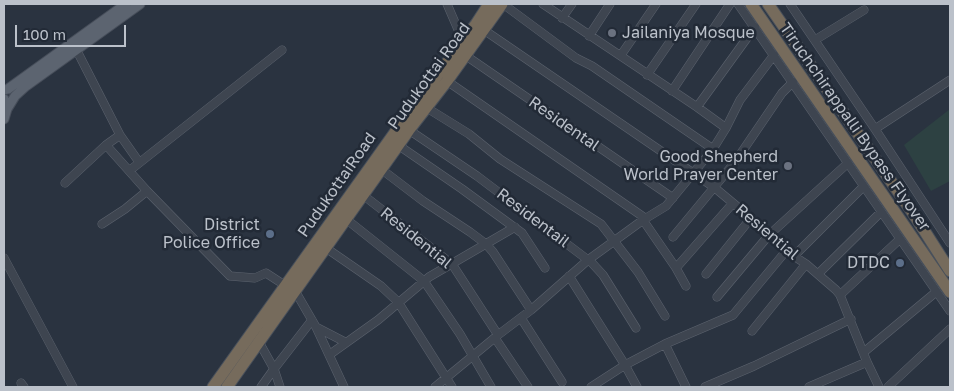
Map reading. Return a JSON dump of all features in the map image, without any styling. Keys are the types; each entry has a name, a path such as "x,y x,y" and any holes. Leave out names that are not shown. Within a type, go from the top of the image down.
{"highway":[{"name":"PudukottaiRoad","path":"213,387 290,286 380,152 461,49 489,4"},
{"name":"Pudukottai Road","path":"226,387 259,342 290,286 326,248 398,145 447,82 461,49 484,30 503,4"},
{"name":"Tiruchchirappalli Bypass Flyover","path":"751,4 950,292"},
{"name":"Tiruchchirappalli Bypass Flyover","path":"768,4 913,213 950,271"}],"main road":[{"path":"4,90 126,4"},
{"path":"5,116 15,96 26,86 140,4"},
{"path":"4,99 5,116"}],"street":[{"path":"447,4 461,49"},
{"path":"503,4 576,58 592,66 713,149"},
{"path":"543,4 589,36 621,55 726,128"},
{"path":"562,18 572,4"},
{"path":"589,36 610,4"},
{"path":"621,55 656,4"},
{"path":"647,74 696,4"},
{"path":"672,91 730,4"},
{"path":"738,4 950,310"},
{"path":"790,4 950,243"},
{"path":"815,40 864,10"},
{"path":"697,107 754,27"},
{"name":"Resiential","path":"484,30 715,188 786,251 818,274 840,294 879,387"},
{"path":"76,49 120,136 139,162"},
{"name":"Residental","path":"461,49 672,198"},
{"path":"130,171 282,50"},
{"path":"435,387 496,336 531,310 588,260 644,219 666,206 713,149 740,100 774,55"},
{"path":"875,129 950,80"},
{"path":"447,82 644,219 686,286"},
{"path":"673,237 715,188 782,93 793,82"},
{"path":"427,108 469,134 500,159 601,224 614,240 665,316"},
{"name":"Residentail","path":"409,130 478,176 588,260 603,275 636,328"},
{"path":"65,183 106,145 120,136"},
{"path":"106,145 147,191 230,276 255,278 266,273 290,286 314,324 344,387"},
{"path":"398,145 515,227 522,233 545,268"},
{"path":"718,297 769,235 848,163"},
{"path":"381,169 423,201 486,244 494,252 531,310"},
{"path":"794,256 863,187"},
{"path":"102,224 125,209 147,191"},
{"name":"Residential","path":"363,195 452,264 528,387"},
{"path":"676,268 733,203"},
{"path":"818,274 881,212"},
{"path":"706,274 751,218"},
{"name":"Residential","path":"346,219 424,281 442,306 491,387"},
{"path":"329,355 378,320 424,281 515,227"},
{"path":"840,294 900,240"},
{"path":"326,248 382,286 398,302 452,387"},
{"path":"591,387 625,365 665,344 733,315 786,251"},
{"path":"4,258 73,387"},
{"path":"752,331 806,264"},
{"path":"569,276 637,387"},
{"path":"864,352 936,292"},
{"path":"521,318 562,382"},
{"path":"705,387 754,366 850,319"},
{"path":"314,324 346,342"},
{"path":"261,387 274,369 314,324"},
{"path":"888,387 950,329"},
{"path":"259,342 274,369 280,387"},
{"path":"665,344 686,387"},
{"path":"809,387 867,362"}],"green space":[{"path":"950,109 950,181 931,191 904,145"}],"place":[{"name":"Jailaniya Mosque","path":"612,33"},
{"name":"Good Shepherd World Prayer Center","path":"788,166"},
{"name":"District Police Office","path":"270,234"},
{"name":"DTDC","path":"900,263"}]}
